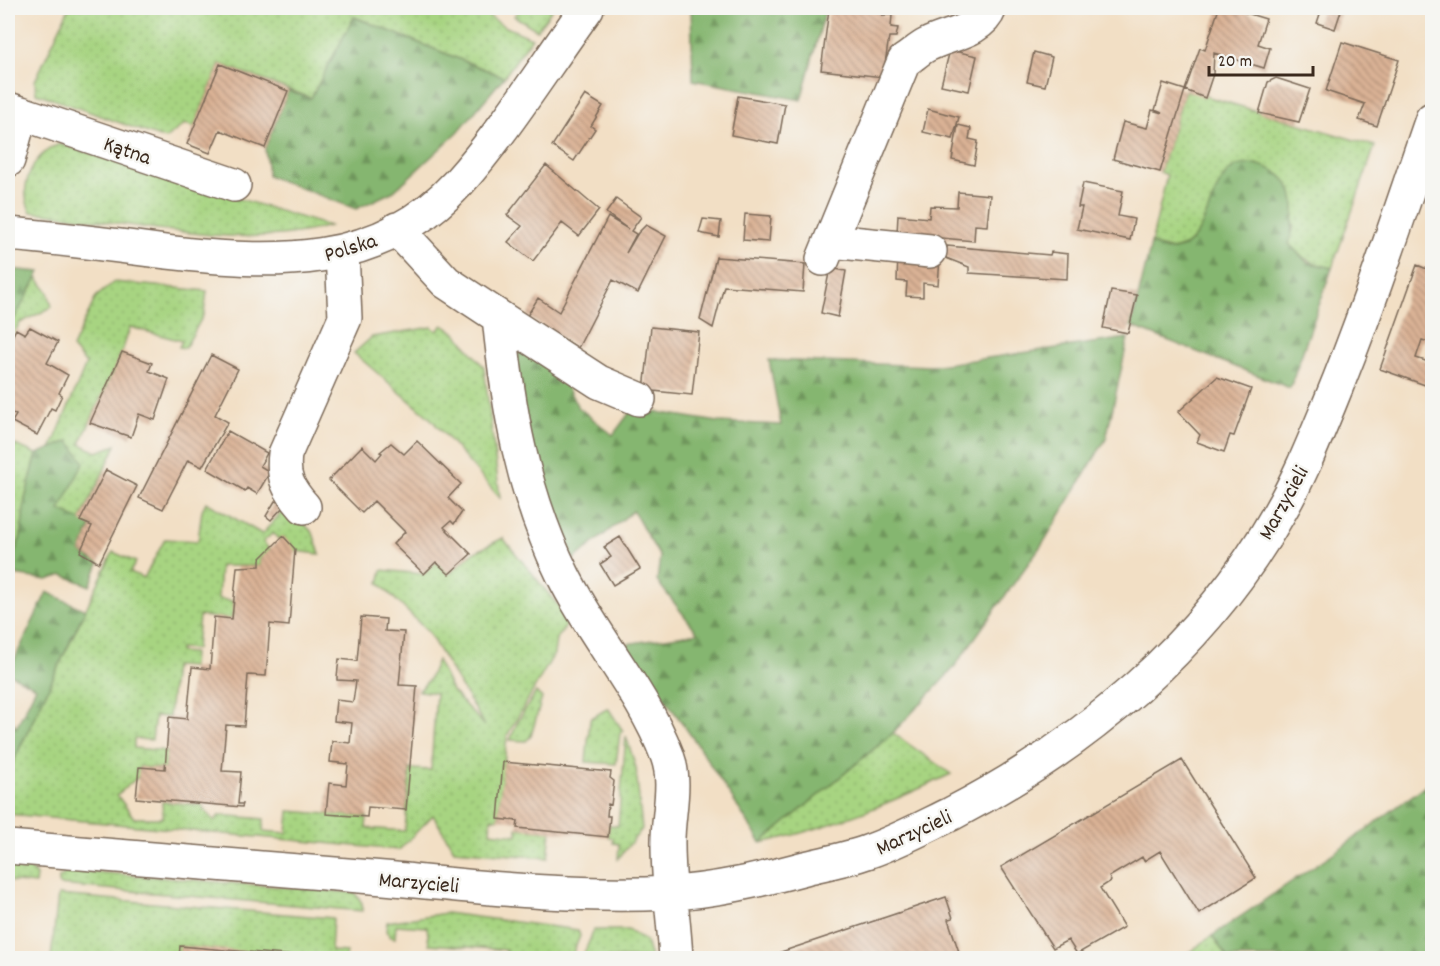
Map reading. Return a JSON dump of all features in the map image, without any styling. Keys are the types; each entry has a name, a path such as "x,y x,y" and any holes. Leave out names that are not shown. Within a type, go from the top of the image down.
{"street":[{"name":"Polska","path":"8,234 236,260 312,258 354,249 397,229 426,212 458,184 587,8"},
{"path":"930,251 827,250 904,61 927,45 984,20 990,8"},
{"name":"Kątna","path":"8,160 14,111 234,185"},
{"name":"Marzycieli","path":"8,847 561,893 671,893 719,888 776,876 868,851 930,824 993,792 1047,759 1097,722 1161,664 1203,620 1279,514 1310,453 1357,338 1432,119"},
{"path":"397,229 446,282 599,382 639,399"},
{"path":"303,507 289,490 285,478 285,454 345,318 342,252"},
{"path":"499,317 508,405 520,461 539,521 563,576 630,680 668,758 672,805 668,844 676,958"}],"green space":[{"path":"69,8 432,8 446,14 449,8 477,8 504,26 532,38 504,77 355,17 311,98 220,64 194,127 185,124 165,139 36,93 35,81"},
{"path":"520,8 553,8 537,30 514,16"},
{"path":"691,8 826,8 801,100 693,80"},
{"path":"354,17 504,77 458,132 394,191 356,209 268,176 265,148 288,91 311,98"},
{"path":"1185,90 1375,146 1332,268 1308,260 1289,244 1294,226 1237,166 1221,183 1200,231 1187,245 1172,250 1151,244 1167,175 1160,172"},
{"path":"60,144 329,226 294,233 220,236 31,212 26,192 30,172 42,155 50,148"},
{"path":"1256,164 1271,169 1281,176 1292,194 1294,217 1289,244 1307,262 1332,268 1290,388 1131,326 1151,244 1171,250 1185,246 1195,237 1202,225 1219,184 1227,173 1237,166"},
{"path":"8,269 40,272 8,330"},
{"path":"37,277 48,292 52,307 20,323 8,345 8,330"},
{"path":"114,282 207,291 204,314 185,348 179,347 182,341 130,327 122,352 80,444 97,452 116,445 80,521 60,510 69,441 51,449 86,364 72,348 96,297"},
{"path":"443,325 456,333 484,367 500,498 430,418 354,353 372,337 432,327 437,331"},
{"path":"1128,338 1106,439 1045,540 952,670 893,733 761,843 697,744 626,644 698,633 657,581 660,557 633,511 573,560 527,439 512,343 559,373 578,407 613,435 633,408 718,422 781,425 769,360 931,366"},
{"path":"69,441 84,462 60,510 92,526 80,552 99,563 90,586 63,575 47,580 8,574 8,568 21,537 25,499 37,454"},
{"path":"8,442 37,454 25,499 21,537 8,568"},
{"path":"206,502 262,534 283,511 285,505 313,533 320,554 295,551 283,537 279,540 273,533 263,542 270,550 260,559 260,566 220,566 218,599 234,601 232,619 199,616 196,649 179,648 179,652 193,653 192,667 174,666 169,717 155,716 152,740 134,739 134,748 167,751 165,769 139,767 139,776 117,795 134,818 163,818 162,802 201,805 214,821 220,815 264,819 263,831 287,833 289,811 367,817 366,828 405,831 410,769 431,770 436,693 419,691 429,679 437,660 452,691 485,726 428,632 379,583 382,570 423,574 436,562 449,574 471,554 503,538 570,620 556,640 554,654 507,736 498,819 491,818 490,832 517,835 517,828 551,831 548,858 454,850 433,815 399,850 8,814 8,773 113,552 136,562 130,572 144,578 165,539 198,541 202,510"},
{"path":"47,592 85,610 8,773 8,713 16,728 36,687 8,673"},
{"path":"536,692 542,698 531,736 526,741 510,740 517,723"},
{"path":"608,708 623,731 620,733 616,764 586,762 590,719"},
{"path":"893,733 951,774 858,814 761,843"},
{"path":"626,736 636,768 642,829 618,859 619,844 613,843 613,838 608,837 609,825 618,826"},
{"path":"1432,781 1432,958 1228,958 1212,936 1345,845"},
{"path":"8,865 29,866 36,876 35,884 8,881"},
{"path":"70,870 355,893 362,903 362,911 59,885 59,878"},
{"path":"58,895 333,918 331,951 347,952 346,958 307,958 180,946 179,958 51,958"},
{"path":"446,913 578,930 580,936 571,958 506,958 506,950 429,944 427,927 396,925 395,938 386,931 387,922"},
{"path":"594,930 628,930 646,941 651,958 582,958"},
{"path":"1212,936 1228,958 1181,958"}],"building":[{"path":"845,8 883,8 882,15 892,15 891,27 898,28 896,37 889,37 883,77 821,70 829,9 844,11"},
{"path":"893,8 927,8 926,15"},
{"path":"1219,8 1230,8 1266,19 1258,44 1270,48 1264,68 1214,53 1213,74 1205,98 1185,90 1200,48 1205,50"},
{"path":"1322,8 1342,8 1335,29 1317,23"},
{"path":"1342,42 1399,60 1377,126 1359,120 1365,104 1326,91"},
{"path":"950,50 977,56 969,91 941,85"},
{"path":"1034,52 1052,57 1045,86 1027,82"},
{"path":"220,64 288,91 265,148 220,130 210,153 187,144"},
{"path":"1276,78 1310,89 1299,122 1259,113 1268,82"},
{"path":"1163,83 1185,90 1160,172 1113,159 1123,122 1147,128 1152,110 1162,113 1155,110"},
{"path":"585,95 603,106 591,126 595,129 574,161 552,146"},
{"path":"738,96 785,104 778,144 731,135"},
{"path":"928,109 959,117 953,139 923,132"},
{"path":"958,125 971,128 969,139 978,141 974,165 952,160"},
{"path":"546,165 599,210 579,236 562,223 533,261 508,242 522,226 507,215"},
{"path":"1083,183 1123,191 1118,216 1134,219 1130,240 1077,229 1082,207 1078,207"},
{"path":"958,192 990,195 987,226 975,225 974,241 897,234 898,215 929,218 930,206 957,207"},
{"path":"616,199 641,217 631,231 636,234 626,253 638,233 646,225 666,236 638,293 613,280 578,348 527,316 538,298 559,312 608,217 628,229 606,213"},
{"path":"745,214 771,216 769,242 743,240"},
{"path":"703,219 721,221 719,237 699,233"},
{"path":"947,246 1050,255 1051,252 1068,254 1067,279 969,273 969,267 946,258"},
{"path":"898,255 940,259 938,285 923,283 923,297 906,296 907,282 897,281"},
{"path":"716,257 805,264 803,292 724,286 713,328 700,320"},
{"path":"1417,265 1432,271 1432,343 1422,340 1416,358 1432,363 1425,385 1380,369"},
{"path":"830,268 846,271 838,317 821,313"},
{"path":"1111,291 1137,295 1128,333 1103,328"},
{"path":"30,327 58,342 47,363 68,375 59,393 62,395 55,410 51,408 37,435 12,422 16,415 8,411 8,345 16,329 25,334"},
{"path":"651,327 699,332 692,395 644,390"},
{"path":"122,352 152,363 149,371 169,379 155,420 139,414 131,437 90,423"},
{"path":"211,355 238,369 215,415 228,422 202,467 188,460 163,509 139,498"},
{"path":"1217,377 1251,389 1234,436 1230,435 1224,452 1197,442 1200,435 1178,412"},
{"path":"228,431 267,453 260,466 270,472 257,494 247,488 245,491 207,469"},
{"path":"417,441 461,484 448,498 462,512 454,524 451,521 444,527 471,554 449,574 436,562 424,574 393,544 405,532 374,501 362,513 329,480 362,446 376,460 382,453 380,452 391,443 404,454"},
{"path":"106,470 137,486 99,563 80,552 92,526 80,521"},
{"path":"275,501 285,505 271,520 266,516"},
{"path":"283,536 295,549 289,626 270,624 266,676 248,675 244,726 226,725 222,771 241,772 238,804 243,804 242,807 136,798 139,767 165,769 169,717 187,719 192,667 210,669 214,617 232,619 237,567 260,566 260,559"},
{"path":"620,537 640,569 613,585 600,564 611,557 604,547"},
{"path":"361,617 386,619 385,631 404,632 399,685 417,686 406,810 368,807 367,817 326,814 329,783 346,785 348,764 330,762 332,741 350,743 352,723 334,721 336,700 353,702 356,681 337,680 337,677 339,659 357,661"},
{"path":"1182,760 1256,878 1199,914 1160,851 1144,861 1142,857 1109,877 1111,881 1100,888 1124,927 1077,954 1068,940 1053,948 1001,867"},
{"path":"503,762 611,772 610,778 614,781 611,805 608,804 607,816 610,816 608,837 517,828 518,821 498,819"},
{"path":"946,897 953,918 948,919 961,958 763,958"},
{"path":"180,946 307,957 307,958 179,958"}]}
